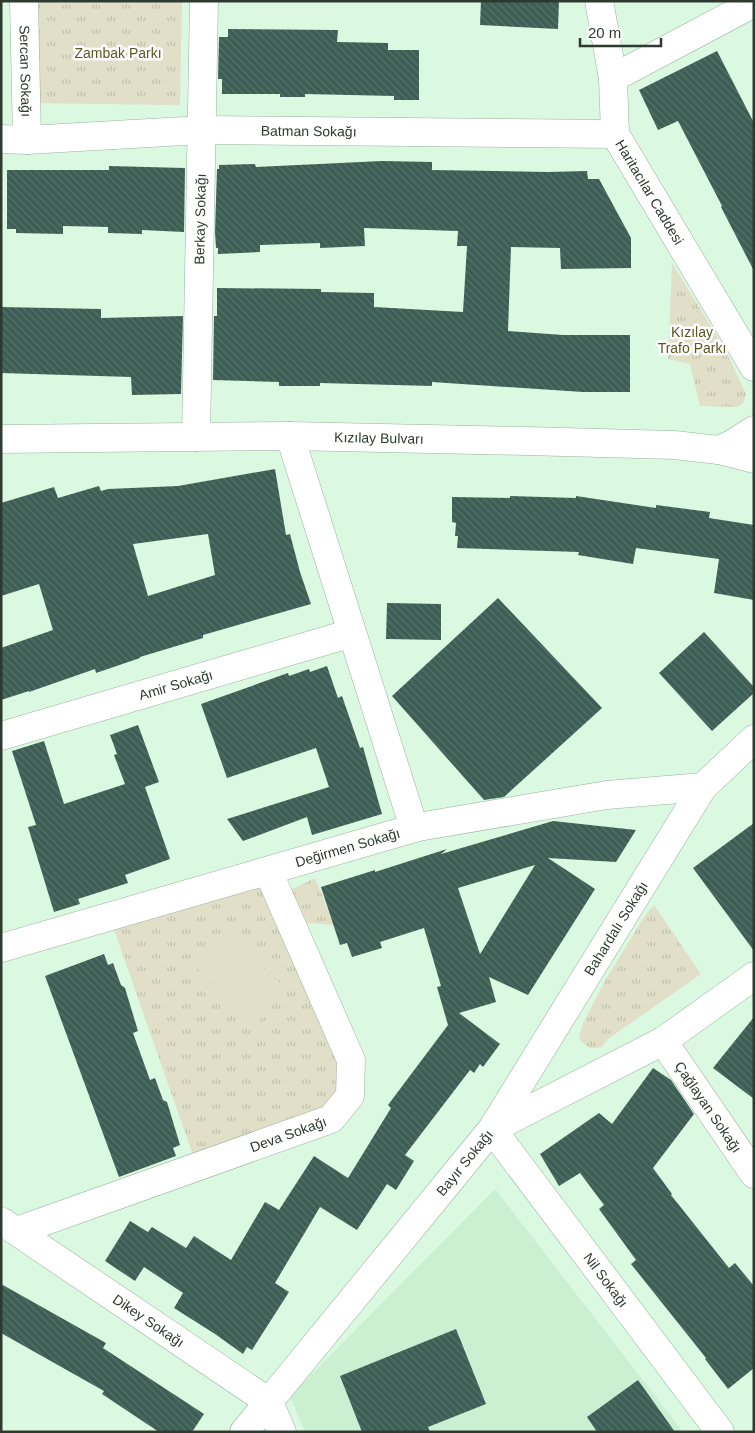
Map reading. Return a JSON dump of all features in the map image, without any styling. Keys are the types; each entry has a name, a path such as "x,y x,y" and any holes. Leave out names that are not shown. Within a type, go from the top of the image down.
{"street":[{"name":"Sercan Sokağı","path":"14,140 24,1"},
{"name":"Berkay Sokağı","path":"196,437 204,1"},
{"name":"Haritacılar Caddesi","path":"599,1 613,78 615,134 754,367"},
{"path":"613,78 754,3"},
{"name":"Batman Sokağı","path":"14,140 202,130 615,134"},
{"path":"719,450 754,430"},
{"path":"290,436 414,828"},
{"name":"Kızılay Bulvarı","path":"1,439 290,436 664,445 719,450 754,458"},
{"name":"Amir Sokağı","path":"1,736 352,632"},
{"name":"Bahardalı Sokağı","path":"492,1129 703,787 754,739"},
{"name":"Değirmen Sokağı","path":"1,948 414,828 607,795 703,787"},
{"name":"Deva Sokağı","path":"9,1226 331,1119 350,1096 351,1060 268,870"},
{"name":"Bayır Sokağı","path":"244,1432 492,1129 663,1041 754,976"},
{"name":"Çağlayan Sokağı","path":"663,1041 754,1174"},
{"name":"Nil Sokağı","path":"492,1129 720,1432"},
{"name":"Dikey Sokağı","path":"9,1226 269,1402"},
{"path":"269,1402 282,1432"}],"shaded area":[{"path":"495,1189 683,1432 305,1432 290,1396"}],"green space":[{"name":"Zambak Parkı","path":"28,1 182,1 180,105 29,103"},
{"name":"Kızılay Trafo Parkı","path":"672,263 726,351 746,394 741,405 737,407 700,406 690,364 668,359"},
{"path":"315,878 334,925 307,923 291,890"},
{"path":"263,882 344,1062 342,1094 329,1113 194,1158 112,924"},
{"path":"654,905 701,974 608,1039 602,1047 589,1047 579,1038 583,1023 606,979 646,914"},
{"path":"225,933 287,989 257,1023 196,967"}],"building":[{"path":"481,1 559,1 558,29 480,25"},
{"path":"228,29 338,30 337,42 388,43 388,50 419,50 419,100 394,100 394,96 305,94 305,97 280,97 280,94 222,94 222,79 218,79 219,37 228,37"},
{"path":"717,51 754,123 754,271 678,121 658,130 639,90"},
{"path":"382,161 432,162 432,170 587,171 588,179 599,179 631,238 631,268 561,269 560,248 511,247 508,331 563,335 630,335 630,392 583,392 432,382 432,386 320,383 320,386 279,386 279,382 213,380 214,316 217,316 217,288 321,289 321,292 374,293 374,307 463,312 467,246 457,246 458,231 364,228 365,246 320,248 320,243 260,245 260,252 218,254 215,232 217,169 219,169 219,165 255,164 256,167"},
{"path":"109,166 185,168 184,232 142,230 142,234 108,233 108,227 63,226 63,234 16,233 16,229 7,229 7,170 109,170"},
{"path":"1,307 101,309 101,318 183,316 181,394 132,395 131,377 1,373"},
{"path":"275,469 286,535 290,534 311,604 203,635 203,638 140,657 96,673 95,669 1,700 1,648 53,630 39,584 1,596 1,503 54,487 58,498 99,486 101,491 108,489 178,486","holes":["208,534 215,575 148,596 133,544"]},
{"path":"510,496 576,498 576,496 656,508 656,505 710,512 709,518 754,525 754,600 714,593 719,559 636,548 633,564 578,555 579,552 457,548 458,536 455,536 456,523 452,522 452,497 510,498"},
{"path":"498,598 602,708 504,797 484,800 392,696"},
{"path":"387,603 441,604 441,640 386,639"},
{"path":"704,632 754,687 754,693 712,731 659,673"},
{"path":"327,666 338,698 342,696 360,748 363,747 382,814 312,835 307,817 243,841 227,819 329,787 316,748 227,778 201,704 288,673 289,676 309,669 310,672"},
{"path":"138,725 159,782 145,787 170,859 125,875 128,883 78,899 80,904 54,912 28,827 36,825 12,751 44,741 64,804 125,784 114,755 117,754 110,735"},
{"path":"553,821 636,830 616,862 548,858 595,889 528,995 489,977 496,1002 459,1013 500,1044 483,1067 480,1064 474,1073 470,1070 405,1155 414,1161 396,1190 387,1184 357,1230 320,1207 275,1283 289,1292 252,1350 247,1347 243,1354 174,1308 183,1293 144,1267 135,1281 105,1261 130,1221 148,1232 152,1227 186,1248 194,1236 231,1260 265,1202 279,1210 314,1156 348,1178 391,1108 388,1105 448,1025 437,987 441,986 424,928 380,942 382,948 352,957 347,943 340,945 321,887 447,849 441,854","holes":["535,865 480,954 458,888"]},
{"path":"754,823 754,951 693,868"},
{"path":"104,954 108,965 113,963 121,985 125,988 138,1031 133,1033 150,1080 155,1078 163,1100 167,1102 180,1145 173,1148 176,1156 119,1177 45,976"},
{"path":"754,1017 754,1099 713,1068"},
{"path":"653,1068 671,1080 694,1114 653,1168 671,1195 729,1268 735,1263 754,1286 754,1368 728,1389 706,1358 631,1264 636,1260 599,1209 604,1205 580,1173 559,1186 540,1154 599,1113 612,1124"},
{"path":"1,1284 106,1343 103,1348 204,1414 192,1432 159,1432 102,1394 104,1391 1,1333"},
{"path":"456,1329 486,1404 428,1427 430,1432 362,1432 340,1376"},
{"path":"638,1380 675,1432 597,1432 587,1417"}]}
